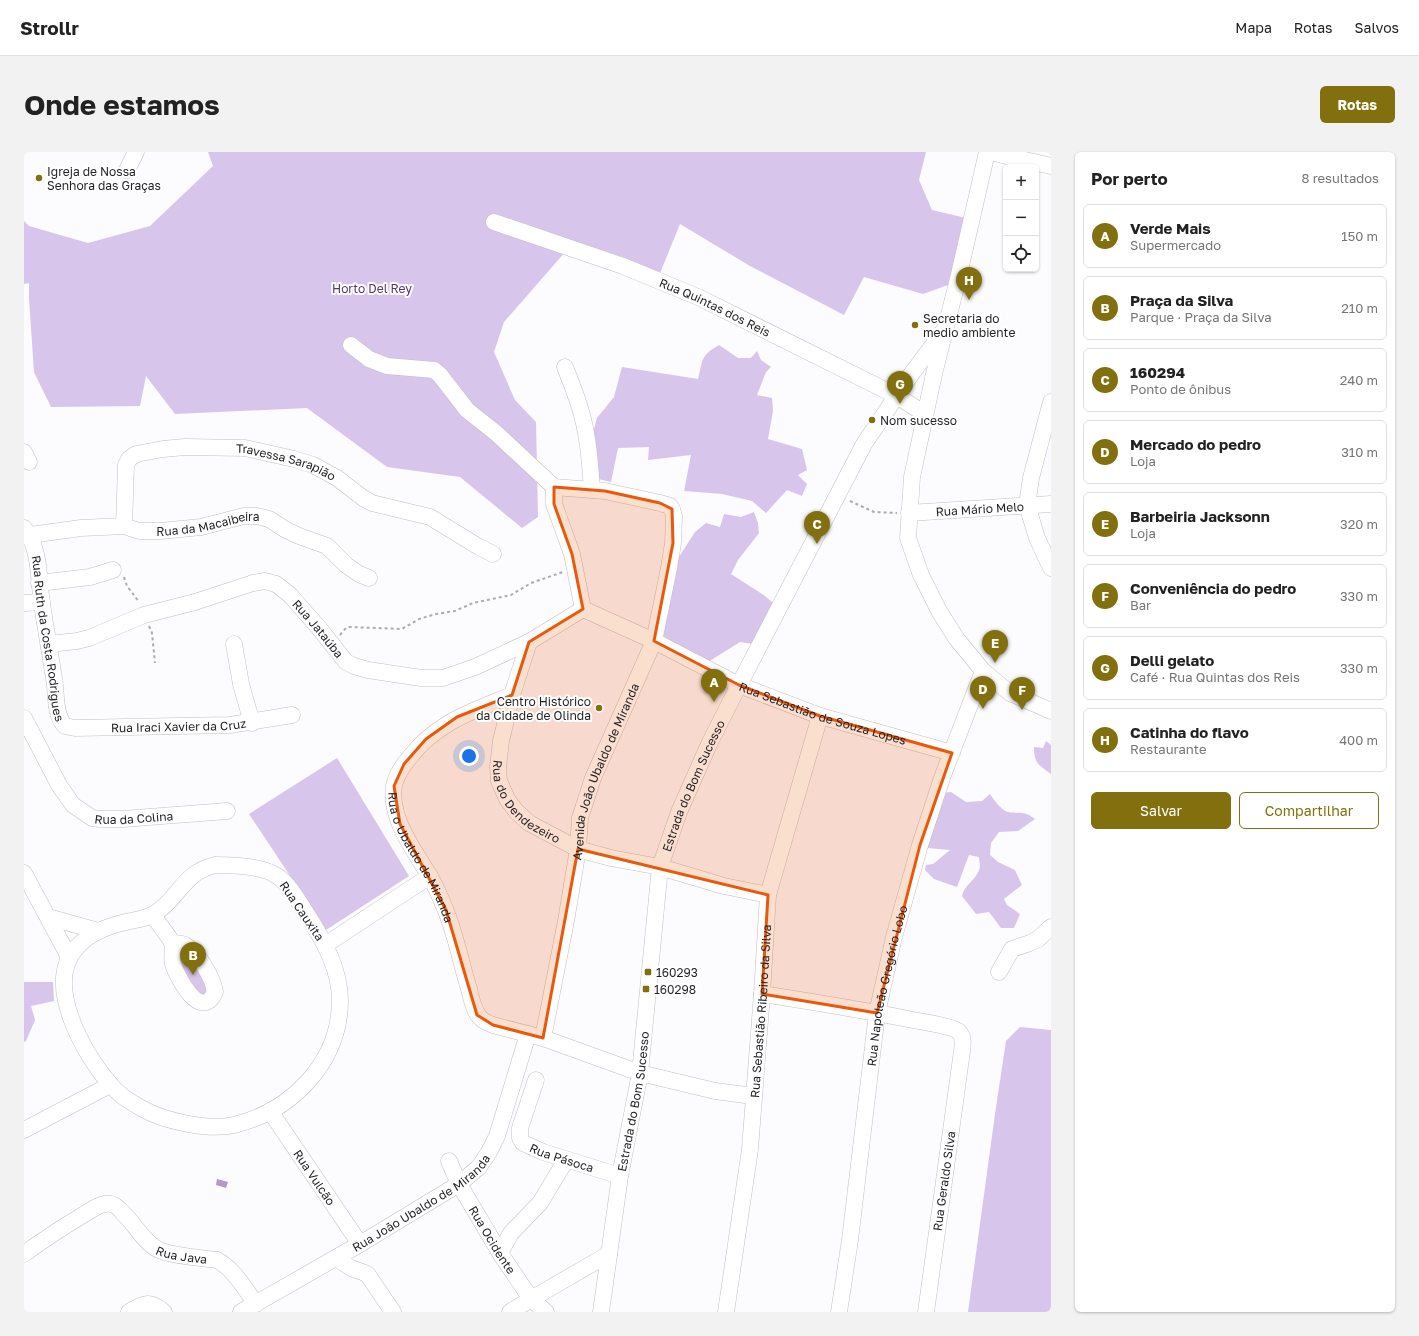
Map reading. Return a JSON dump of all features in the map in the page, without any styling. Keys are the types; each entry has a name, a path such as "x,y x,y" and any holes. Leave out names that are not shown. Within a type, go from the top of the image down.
{"street":[{"path":"127,170 136,152"},
{"path":"989,152 1051,166"},
{"name":"Estrada do Bom Sucesso","path":"601,1312 620,1176 640,1073 660,867 679,812 710,742 864,444 910,376 944,330 989,152"},
{"name":"Rua Quintas dos Reis","path":"494,222 623,266 698,297 897,396 925,414"},
{"path":"944,330 912,477 908,538 920,575 939,611 983,672 1010,693 1051,711"},
{"path":"351,345 369,359 387,366 434,370 440,374 467,410 496,433 554,487 592,490 586,431 579,405 565,367"},
{"path":"1051,402 1031,478 1027,505 1037,538 1051,568"},
{"name":"Travessa Sarapião","path":"124,526 126,464 132,456 157,450 185,447 245,448 294,459 313,465 337,478 372,504 430,517 493,554"},
{"path":"554,487 554,504 576,567 583,609"},
{"name":"Avenida João Ubaldo de Miranda","path":"535,1036 566,921 578,849 580,818 593,778 654,641 662,608 673,543 674,516 670,506 660,502 592,490"},
{"name":"Rua Mário Melo","path":"909,513 1051,504"},
{"name":"Rua da Macaibeira","path":"27,532 124,526 139,531 161,530 214,525 250,515 269,519 286,530 327,546 346,565 359,574 369,578"},
{"name":"Rua Ruth da Costa Rodrigues","path":"27,532 36,552 57,702 60,720 65,726"},
{"path":"40,583 118,572"},
{"name":"Rua Jataúba","path":"49,644 89,638 144,615 195,602 253,583 270,581 290,595 315,623 346,662 354,666 421,678 443,678 475,667 529,642 583,609"},
{"path":"24,604 42,602"},
{"name":"Rua Sebastião de Souza Lopes","path":"583,609 654,641 739,685 820,716 952,753"},
{"name":"Rua do Dendezeiro","path":"529,642 512,695 501,741 498,767 500,781 508,799 516,810 529,823 578,849 611,858 660,867 724,886 768,895"},
{"path":"234,644 241,684 252,723"},
{"name":"Rua Napoleão Gregório Lobo","path":"839,1312 851,1232 877,1013 894,936 918,853 952,753 983,672"},
{"name":"Rua o Ubaldo de Miranda","path":"512,695 458,718 442,726 426,738 404,764 398,775 394,786 394,798 400,824 415,854 430,876 448,916 477,1015 492,1025 535,1036"},
{"name":"Rua Iraci Xavier da Cruz","path":"65,726 76,728 230,726 292,715"},
{"name":"Rua Sebastião Ribeiro da Silva","path":"726,1312 750,1149 768,895 820,716"},
{"name":"Rua da Colina","path":"24,718 51,771 66,795 74,805 92,818 123,819 227,811"},
{"name":"Rua Cauxita","path":"215,865 255,869 275,874 281,879 299,903 325,945 339,983 340,998 340,1013 335,1035 329,1051 309,1082 292,1097 270,1111 250,1120 233,1125 217,1126 177,1122 146,1111 131,1103 110,1085 77,1034 69,1013 64,987 65,971 69,956 84,940 98,931 116,924 152,915 170,900 192,876 208,867 215,865"},
{"path":"24,873 69,956"},
{"path":"325,945 430,876"},
{"path":"152,915 172,943"},
{"path":"48,916 98,931"},
{"path":"999,972 1012,949 1038,939 1051,927"},
{"name":"Rua Geraldo Silva","path":"762,994 836,1005 877,1013 956,1030 960,1033 963,1041 962,1051 926,1312"},
{"path":"535,1036 640,1073 715,1091 753,1096"},
{"name":"Rua João Ubaldo de Miranda","path":"241,1312 360,1244 458,1184 479,1167 494,1144 535,1036"},
{"name":"Rua Pásoca","path":"536,1080 520,1128 519,1134 523,1144 566,1160 620,1176"},
{"path":"24,1130 110,1085"},
{"name":"Rua Vulcão","path":"270,1111 360,1244"},
{"path":"500,1253 511,1233 540,1203 566,1160"},
{"name":"Rua Ocidente","path":"449,1161 458,1184 500,1253 531,1299 546,1312"},
{"name":"Rua Java","path":"24,1254 67,1224 96,1207 106,1203 114,1205 121,1210 148,1242 159,1250 169,1253 217,1260 222,1263 236,1276 256,1304"},
{"path":"510,1312 609,1254"},
{"path":"336,1258 352,1268 368,1275 393,1312"},
{"path":"129,1312 140,1305 148,1303 164,1312"}],"path":[{"path":"838,495 874,512 909,513"},
{"path":"331,644 346,628 402,629 419,619 455,611 473,603 511,595 531,583 576,567"},
{"path":"118,572 140,604 152,633 155,663"}],"highlighted area":[{"path":"554,487 605,491 660,503 672,509 673,543 654,641 739,685 820,716 952,753 920,845 877,1013 762,994 768,895 578,849 543,1038 493,1025 477,1015 446,910 400,824 394,786 404,764 426,739 457,717 512,695 529,642 583,609 572,554 554,504"}],"green space":[{"name":"Horto Del Rey","path":"208,152 926,152 919,180 932,210 966,218 951,284 923,294 864,277 844,315 750,266 680,224 658,278 623,257 573,243 504,322 494,352 515,400 536,422 538,517 522,528 460,477 387,467 307,408 175,414 146,376 140,406 51,407 34,372 29,283 24,284 24,221 29,226 88,243 150,226 213,166"},
{"path":"719,345 738,358 751,358 757,351 761,360 771,367 766,372 757,395 772,398 773,411 768,439 802,449 807,470 798,475 807,484 802,496 787,490 766,513 752,501 722,494 684,491 691,455 648,460 649,447 618,448 611,482 586,476 588,451 597,418 614,397 622,367 698,379 703,359 708,352"},
{"path":"754,512 758,523 759,533 738,560 731,574 765,596 773,603 753,644 740,642 708,662 684,650 662,635 677,560 695,532 706,523 720,527 724,514 741,517"},
{"path":"1046,741 1051,745 1051,774 1038,764 1034,753 1034,747 1043,748"},
{"path":"337,758 409,876 326,930 249,814"},
{"path":"951,792 966,802 982,801 990,794 1005,811 1012,813 1025,813 1035,819 1018,831 999,832 991,843 990,855 998,862 1015,870 1022,885 1004,899 1007,905 1020,914 1014,928 1001,928 989,912 976,914 962,896 965,889 977,874 980,867 979,857 969,855 957,887 934,879 925,870 926,865 933,864 950,850 927,848 941,793"},
{"path":"186,950 212,990 201,1000 175,956 179,951"},
{"path":"24,982 53,982 54,1001 31,1006 35,1020 26,1041 24,1042"},
{"path":"1020,1027 1051,1030 1051,1312 968,1312 1006,1041"}],"shaded area":[{"path":"217,1179 228,1182 226,1188 216,1185"}],"place":[{"name":"Igreja de Nossa Senhora das Graças","path":"39,178"},
{"name":"Catinha do flavo","path":"969,300"},
{"name":"Secretaria do medio ambiente","path":"915,325"},
{"name":"Delli gelato","path":"900,404"},
{"name":"Nom sucesso","path":"872,420"},
{"name":"160294","path":"817,544"},
{"name":"Barbeiria Jacksonn","path":"995,663"},
{"name":"Verde Mais","path":"714,702"},
{"name":"Centro Histórico da Cidade de Olinda","path":"599,708"},
{"name":"Mercado do pedro","path":"983,709"},
{"name":"Conveniência do pedro","path":"1022,710"},
{"name":"160293","path":"648,972"},
{"name":"Praça da Silva","path":"193,975"},
{"name":"160298","path":"646,989"}]}
